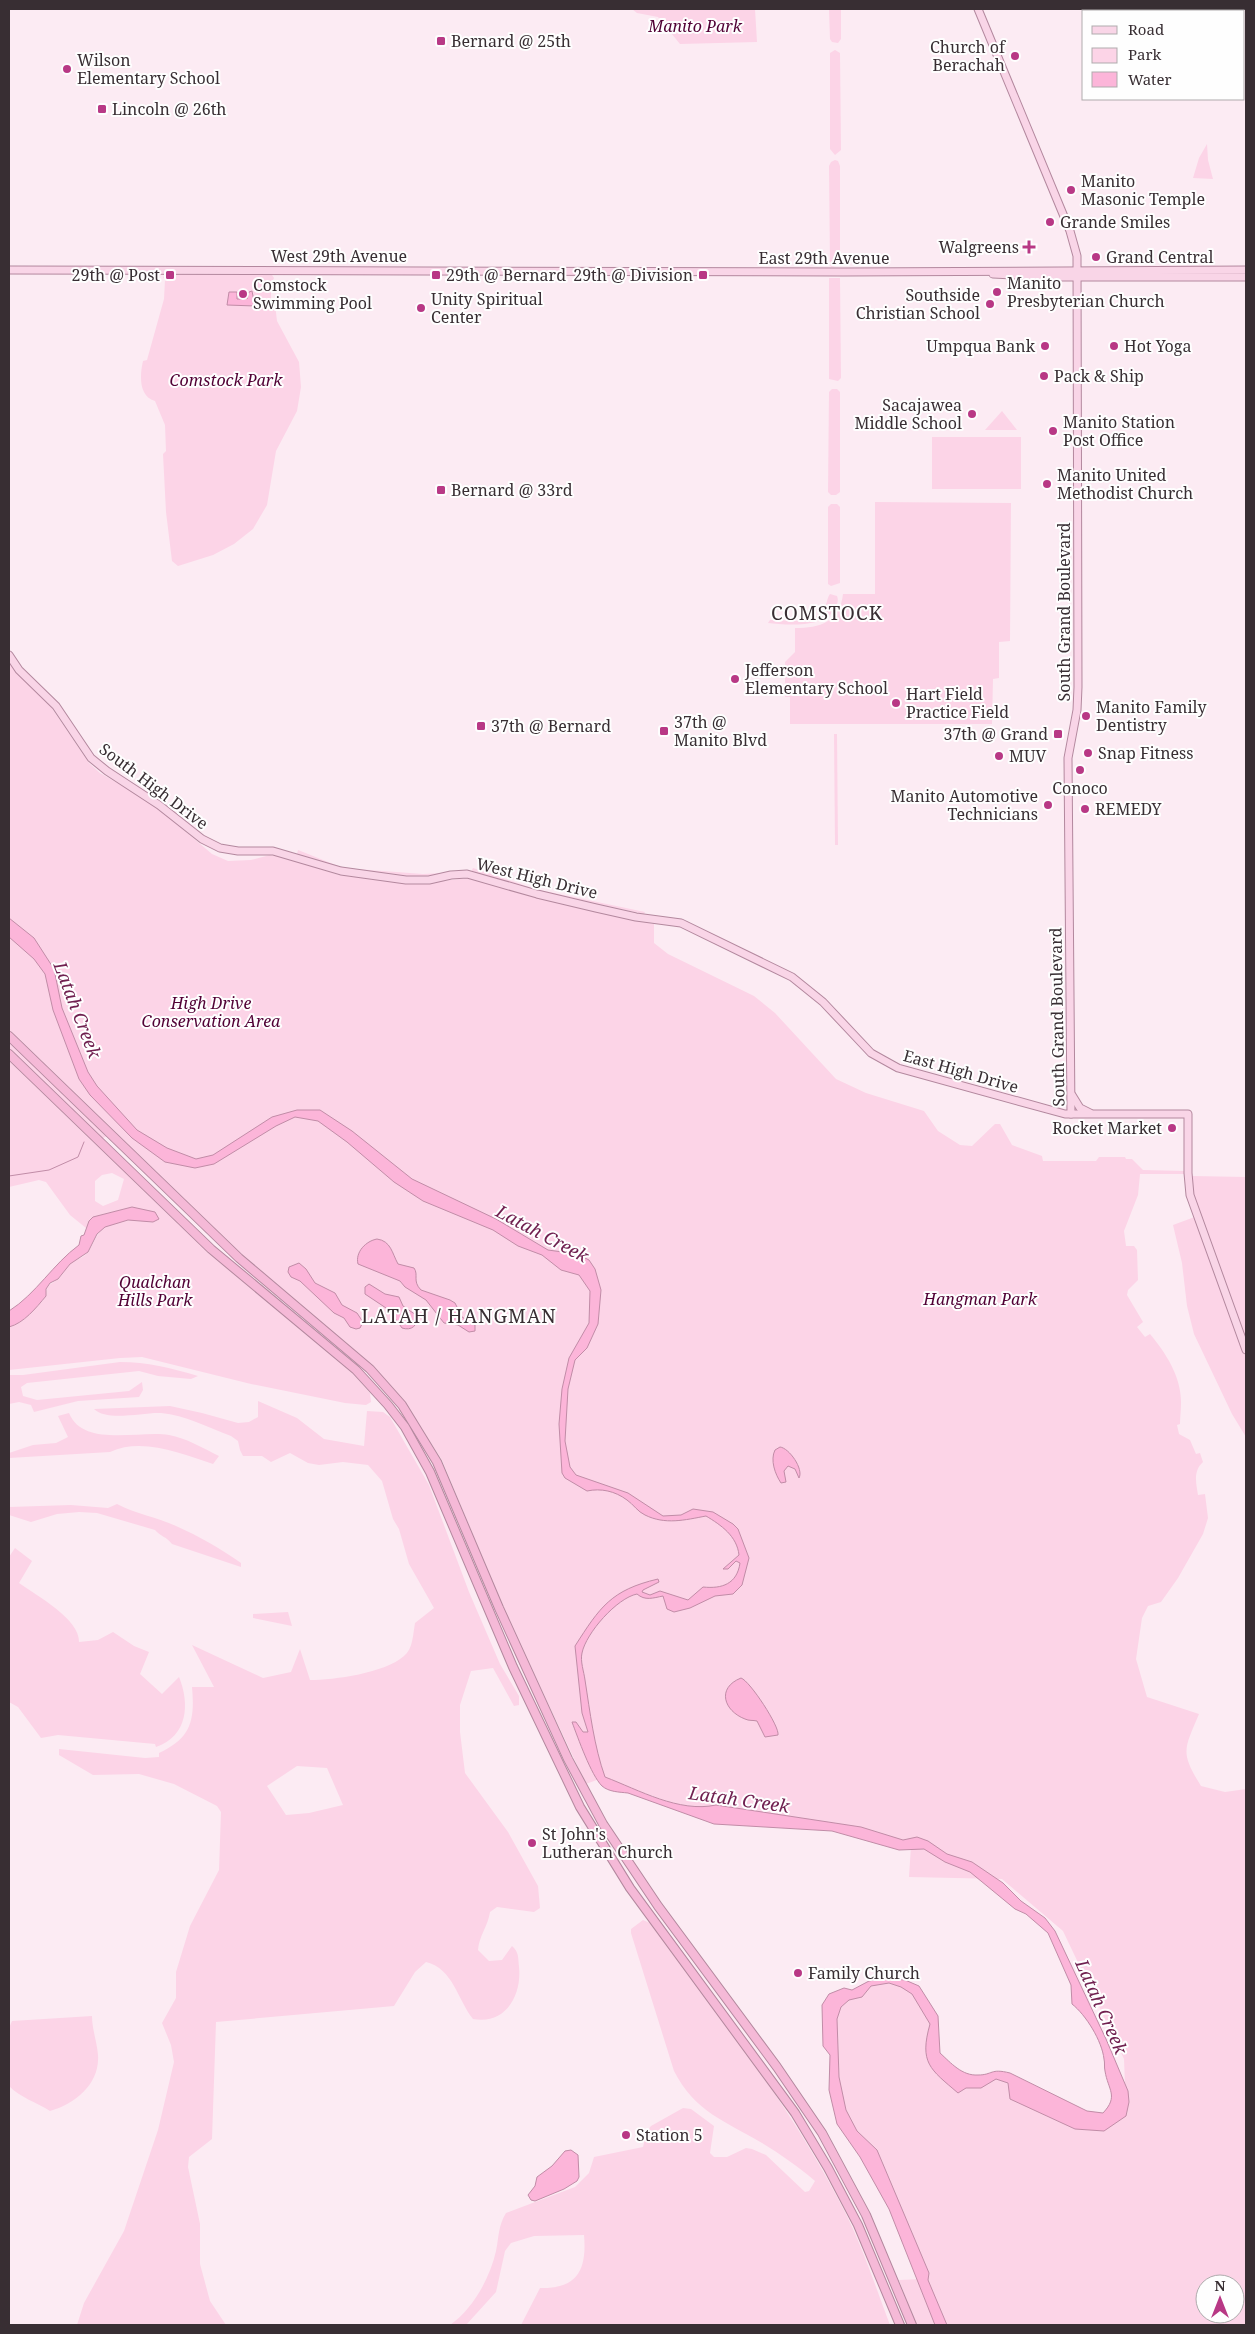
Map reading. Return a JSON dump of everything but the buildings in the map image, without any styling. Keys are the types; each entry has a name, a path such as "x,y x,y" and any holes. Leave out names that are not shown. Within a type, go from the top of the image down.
{"highway":[{"path":"9,1036 239,1258 370,1369 402,1405 437,1462 499,1608 568,1759 603,1824 658,1906 778,2067 822,2133 866,2215 912,2325"},
{"path":"9,1054 211,1249 356,1370 405,1427 430,1472 509,1658 580,1807 630,1888 795,2113 828,2168 858,2225 900,2325"}],"main road":[{"name":"South Grand Boulevard","path":"978,9 1075,244 1078,274 1078,687 1077,710 1068,758 1071,1114"},
{"name":"West 29th Avenue","path":"9,270 670,272"},
{"name":"East 29th Avenue","path":"670,272 978,272 1017,276 1246,270"},
{"name":"East 29th Avenue","path":"1078,274 1246,277"},
{"name":"South High Drive","path":"9,655 19,670 56,706 91,758 107,771 159,805 202,839 220,848 238,851"},
{"name":"West High Drive","path":"238,851 273,851 341,871 406,880 429,880 451,875 467,874 536,894 596,908 636,917 681,923"},
{"name":"East High Drive","path":"681,923 792,977 823,1002 866,1048 886,1063 898,1068 1059,1113 1095,1115 1188,1114 1188,1126"},
{"path":"1071,1094 1080,1108 1095,1115"},
{"path":"1172,1114 1184,1119 1188,1126 1190,1195 1246,1350"}],"green space":[{"name":"Manito Park","path":"632,9 755,9 757,42 680,44 658,17 637,13"},
{"path":"829,9 841,9 841,39 838,43 832,42 830,39"},
{"path":"835,50 840,53 841,150 835,155 830,149 830,53"},
{"path":"1207,144 1208,160 1213,179 1193,178 1199,158"},
{"path":"835,160 838,161 840,166 840,265 831,267 829,166"},
{"name":"Comstock Park","path":"167,274 272,275 274,278 271,284 271,304 275,304 277,321 299,362 301,387 297,411 276,451 267,505 253,529 234,544 213,555 178,566 172,561 166,512 163,454 166,451 165,425 155,401 149,398 143,390 141,378 143,361 147,360 164,299 165,280 163,277"},
{"path":"829,278 840,278 841,378 838,381 829,379"},
{"path":"832,389 837,389 840,392 840,492 836,495 831,495 828,492 829,392"},
{"path":"1002,411 1017,430 985,430"},
{"path":"932,437 1021,437 1021,489 932,489"},
{"path":"875,502 1011,503 1010,641 999,642 999,678 993,679 992,724 790,724 790,697 785,697 785,662 795,652 795,628 813,627 827,622 838,611 843,594 875,594"},
{"path":"831,504 837,504 840,507 840,583 831,586 828,584 828,507"},
{"path":"830,594 837,596 838,600 834,610 822,620 804,624 768,623 770,620 807,620 824,609"},
{"path":"9,662 49,704 89,763 100,773 151,802 212,854 228,861 251,860 270,855 283,857 339,875 414,884 468,878 566,905 654,924 654,943 668,954 754,996 775,1013 836,1079 866,1093 924,1111 938,1131 960,1145 972,1146 995,1124 1000,1124 1012,1145 1042,1156 1043,1161 1096,1161 1099,1157 1125,1157 1126,1159 1132,1159 1143,1170 1184,1171 1184,1174 1140,1174 1138,1195 1124,1231 1126,1246 1134,1246 1137,1250 1138,1280 1128,1290 1127,1295 1143,1322 1137,1327 1145,1337 1150,1334 1156,1341 1176,1375 1181,1394 1180,1424 1177,1425 1179,1434 1190,1440 1196,1454 1200,1453 1203,1462 1196,1473 1198,1495 1205,1494 1208,1518 1203,1534 1178,1578 1161,1602 1148,1606 1142,1618 1136,1659 1147,1697 1199,1714 1186,1751 1194,1775 1201,1786 1225,1792 1246,1789 1246,2325 916,2325 899,2280 923,2279 895,2206 853,2135 836,2089 836,2004 860,1989 875,1983 903,1983 934,2021 932,2042 954,2079 995,2074 1103,2123 1125,2085 1124,2059 1063,1931 1002,1879 909,1877 911,1846 862,1833 698,1812 602,1778 586,1784 503,1608 442,1460 405,1403 373,1366 244,1257 114,1132 96,1142 209,1251 352,1372 370,1393 371,1402 366,1405 345,1403 251,1384 142,1357 9,1370 9,1327 25,1319 34,1310 46,1296 49,1285 60,1277 72,1263 87,1253 100,1232 107,1226 124,1221 142,1220 153,1222 132,1207 93,1217 86,1228 70,1215 46,1182 39,1180 9,1187","holes":["112,1173 124,1179 118,1200 103,1206 95,1201 95,1181 102,1175"]},
{"path":"834,734 837,734 838,845 835,845"},
{"path":"298,850 343,868 423,874 443,873 416,878 335,868 297,854"},
{"path":"473,868 535,889 645,912 644,914 521,888 471,872"},
{"path":"1192,1176 1246,1177 1246,1437 1232,1414 1194,1334 1187,1306 1182,1263 1173,1225 1200,1215 1193,1193"},
{"path":"120,1362 159,1366 198,1376 191,1379 158,1376 139,1371 27,1383 21,1387 23,1396 37,1400 129,1391 142,1382 143,1390 139,1397 78,1401 34,1412 31,1405 19,1402 9,1404 9,1375 23,1375"},
{"path":"258,1401 297,1418 324,1439 364,1446 367,1411 383,1412 390,1417 429,1485 469,1592 500,1664 519,1696 519,1705 514,1706 493,1668 471,1671 460,1705 460,1732 465,1773 508,1832 538,1886 540,1908 534,1912 497,1907 490,1912 478,1950 489,1961 502,1960 512,1946 517,1953 519,1967 518,1988 514,1998 502,2013 494,2017 484,2020 473,2019 449,1978 435,1965 426,1962 415,1972 394,2006 216,2022 212,2139 189,2157 188,2167 200,2224 200,2264 210,2301 226,2325 77,2325 84,2303 124,2231 158,2130 174,2062 171,2045 162,2023 176,1998 176,1972 190,1926 219,1870 221,1812 217,1806 174,1784 139,1774 93,1775 59,1755 59,1749 145,1758 159,1757 159,1753 178,1741 189,1727 193,1710 192,1687 214,1687 192,1645 263,1678 291,1672 300,1649 310,1680 332,1679 385,1667 404,1656 411,1645 415,1623 434,1608 409,1564 382,1481 368,1465 343,1462 319,1465 308,1463 290,1453 271,1462 262,1456 243,1456 238,1441 231,1436 179,1416 154,1413 116,1416 100,1413 94,1409 170,1406 238,1423 249,1422 258,1417","holes":["297,1766 327,1768 343,1805 309,1813 286,1815 267,1786"]},
{"path":"69,1413 76,1424 86,1430 99,1434 157,1434 175,1436 219,1456 213,1464 175,1452 136,1446 110,1452 9,1458 9,1453 33,1445 56,1443 68,1437 58,1416"},
{"path":"117,1504 193,1534 241,1563 241,1567 172,1544 155,1530 97,1513 57,1514 31,1522 9,1515 9,1507 71,1505 108,1508"},
{"path":"15,1548 32,1561 19,1583 46,1601 65,1617 73,1625 79,1642 98,1640 113,1632 134,1646 149,1652 140,1674 162,1694 179,1677 185,1698 184,1718 175,1735 167,1742 156,1747 155,1744 58,1735 41,1738 18,1707 9,1702 9,1557"},
{"path":"288,1612 292,1626 253,1618 253,1614"},
{"path":"643,1920 650,1923 754,2063 802,2136 852,2226 890,2325 521,2325 540,2288 563,2285 577,2275 584,2258 584,2235 534,2236 511,2243 505,2251 496,2292 466,2325 450,2325 473,2302 490,2272 500,2227 506,2213 575,2187 589,2173 594,2157 643,2147 647,2131 651,2126 683,2108 691,2109 714,2126 710,2153 714,2157 727,2157 746,2148 752,2149 766,2155 805,2192 809,2191 815,2181 776,2152 712,2114 701,2106 682,2085 674,2071 631,1933 631,1929"},
{"path":"92,2016 98,2065 90,2084 77,2098 50,2111 24,2097 9,2086 9,2028 12,2021"}],"water":[{"path":"252,291 255,306 227,305 229,292 237,292 237,299 242,299 242,295 246,295 247,299 249,292"},
{"path":"9,918 34,938 54,969 62,1008 88,1072 97,1086 137,1130 167,1148 196,1159 213,1155 272,1117 297,1110 320,1110 352,1131 412,1179 496,1219 548,1250 577,1254 589,1260 595,1269 601,1290 598,1324 587,1348 575,1360 568,1389 565,1441 570,1467 576,1475 628,1493 663,1516 681,1515 693,1509 713,1512 738,1529 749,1558 742,1585 733,1594 715,1596 690,1608 674,1612 667,1609 663,1596 646,1598 637,1594 629,1597 612,1609 589,1636 582,1653 582,1663 595,1741 605,1777 659,1799 688,1806 716,1805 861,1827 903,1840 917,1837 928,1841 947,1854 972,1862 1003,1883 1021,1901 1045,1918 1055,1931 1106,2039 1128,2091 1129,2102 1126,2116 1104,2131 1075,2129 1010,2099 1008,2083 996,2079 981,2088 966,2088 958,2093 940,2078 929,2064 926,2048 930,2024 912,1994 901,1987 889,1983 871,1986 862,1997 849,2000 841,2007 837,2019 839,2077 846,2110 857,2131 877,2150 929,2273 928,2280 947,2325 935,2325 889,2209 860,2157 837,2124 829,2090 830,2055 823,2046 822,2005 829,1994 844,1988 852,1990 869,1981 884,1978 905,1980 919,1986 938,2016 940,2053 957,2068 972,2075 983,2075 995,2071 1010,2073 1087,2111 1103,2113 1110,2102 1111,2093 1106,2078 1103,2052 1083,2015 1072,2004 1071,1985 1048,1933 970,1872 945,1862 924,1849 899,1850 832,1831 714,1824 628,1793 611,1791 602,1786 589,1765 572,1722 576,1722 583,1732 588,1732 582,1713 575,1646 608,1602 629,1589 658,1579 659,1582 642,1592 650,1595 660,1591 688,1600 703,1587 716,1587 728,1584 736,1576 740,1563 736,1561 728,1569 723,1569 739,1555 738,1548 727,1532 706,1516 675,1521 653,1518 642,1514 618,1494 603,1490 587,1491 565,1478 562,1473 559,1424 562,1389 569,1358 589,1323 590,1291 579,1275 561,1270 542,1255 518,1246 493,1230 423,1201 394,1182 347,1142 318,1121 295,1117 276,1126 214,1164 195,1168 165,1162 132,1138 90,1095 79,1079 53,1010 45,974 34,959 9,937"},
{"path":"132,1207 155,1212 159,1219 153,1222 128,1220 105,1227 97,1234 88,1252 70,1264 58,1279 50,1283 46,1289 46,1296 34,1310 25,1319 9,1327 9,1311 28,1296 79,1245 81,1236 84,1235 89,1221 93,1217"},
{"path":"377,1239 382,1240 388,1245 398,1264 414,1268 416,1281 421,1290 455,1303 462,1317 475,1325 475,1331 469,1332 458,1325 444,1323 426,1300 405,1287 400,1281 358,1264 358,1255 362,1248 369,1242"},
{"path":"299,1263 306,1269 315,1283 335,1293 342,1305 357,1313 363,1322 360,1328 350,1327 344,1318 334,1313 300,1281 291,1277 288,1272 289,1267"},
{"path":"369,1284 385,1294 399,1297 403,1306 416,1315 417,1319 414,1327 402,1328 389,1310 365,1294 365,1287"},
{"path":"780,1447 784,1448 798,1464 799,1478 795,1469 788,1466 784,1471 786,1482 781,1483 773,1462 775,1450"},
{"path":"741,1678 751,1687 764,1705 778,1735 765,1737 757,1721 746,1720 732,1711 728,1705 726,1693 728,1688 733,1682"},
{"path":"571,2150 578,2155 579,2177 577,2181 564,2189 535,2201 531,2200 528,2195 535,2186 537,2177 552,2166 565,2151"}],"waterway":[{"path":"9,1176 49,1170 78,1157 84,1142"}],"place":[{"name":"Bernard @ 25th","path":"441,41"},
{"name":"Church of Berachah","path":"1015,56"},
{"name":"Wilson Elementary School","path":"67,69"},
{"name":"Lincoln @ 26th","path":"102,109"},
{"name":"Manito Masonic Temple","path":"1071,190"},
{"name":"Grande Smiles","path":"1050,222"},
{"name":"Walgreens","path":"1029,247"},
{"name":"Grand Central","path":"1096,257"},
{"name":"29th @ Post","path":"170,275"},
{"name":"29th @ Bernard","path":"436,275"},
{"name":"29th @ Division","path":"703,275"},
{"name":"Manito Presbyterian Church","path":"997,292"},
{"name":"Comstock Swimming Pool","path":"243,294"},
{"name":"Southside Christian School","path":"990,304"},
{"name":"Unity Spiritual Center","path":"421,308"},
{"name":"Umpqua Bank","path":"1045,346"},
{"name":"Hot Yoga","path":"1114,346"},
{"name":"Pack & Ship","path":"1044,376"},
{"name":"Sacajawea Middle School","path":"972,414"},
{"name":"Manito Station Post Office","path":"1053,431"},
{"name":"Manito United Methodist Church","path":"1047,484"},
{"name":"Bernard @ 33rd","path":"441,490"},
{"name":"Jefferson Elementary School","path":"735,679"},
{"name":"Hart Field Practice Field","path":"896,703"},
{"name":"Manito Family Dentistry","path":"1086,716"},
{"name":"37th @ Bernard","path":"481,726"},
{"name":"37th @ Manito Blvd","path":"664,731"},
{"name":"37th @ Grand","path":"1058,734"},
{"name":"Snap Fitness","path":"1088,753"},
{"name":"MUV","path":"999,756"},
{"name":"Conoco","path":"1080,770"},
{"name":"Manito Automotive Technicians","path":"1048,805"},
{"name":"REMEDY","path":"1085,809"},
{"name":"Rocket Market","path":"1172,1128"},
{"name":"St John's Lutheran Church","path":"532,1843"},
{"name":"Family Church","path":"798,1973"},
{"name":"Station 5","path":"626,2135"}],"district":[{"name":"COMSTOCK","path":"827,613"},
{"name":"LATAH / HANGMAN","path":"459,1316"}],"park label":[{"name":"High Drive Conservation Area","path":"211,1012"},
{"name":"Qualchan Hills Park","path":"155,1291"},
{"name":"Hangman Park","path":"980,1299"}],"water label":[{"name":"Latah Creek","path":"77,1010"},
{"name":"Latah Creek","path":"542,1234"},
{"name":"Latah Creek","path":"739,1800"},
{"name":"Latah Creek","path":"1101,2007"}]}
